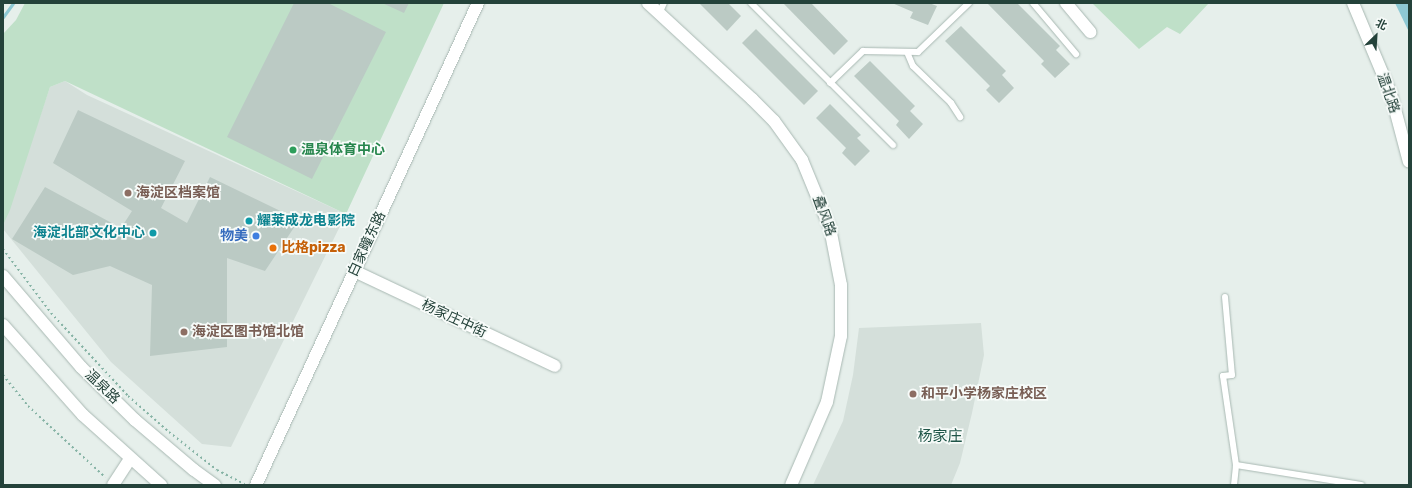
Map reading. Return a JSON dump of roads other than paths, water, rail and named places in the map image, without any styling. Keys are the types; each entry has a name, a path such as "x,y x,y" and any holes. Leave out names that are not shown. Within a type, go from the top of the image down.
{"street":[{"name":"白家疃东路","path":"256,485 478,3"},
{"name":"叠风路","path":"648,3 662,8 752,99 781,131 802,160 830,228 841,285 840,336 827,402 790,485"},
{"path":"1066,3 1090,32"},
{"name":"温北路","path":"1353,3 1391,94 1409,162"},
{"name":"杨家庄中街","path":"354,271 555,366"},
{"name":"温泉路","path":"3,276 81,367 136,420 194,470 214,485"},
{"path":"3,325 83,415 130,459 161,485"},
{"path":"113,485 130,459"}],"lane":[{"path":"751,3 893,146"},
{"path":"830,83 863,51 918,52 926,46 969,3"},
{"path":"1033,3 1076,54"},
{"path":"907,52 913,66 951,102 960,117"},
{"path":"1225,297 1232,375 1223,376 1236,464 1234,485"},
{"path":"1236,464 1361,485"}],"water":[{"path":"1395,3 1409,3 1409,32"}],"waterway":[{"path":"3,17 13,3"}],"place":[{"name":"温泉体育中心","path":"293,150"},
{"name":"海淀区档案馆","path":"128,193"},
{"name":"耀莱成龙电影院","path":"249,221"},
{"name":"海淀北部文化中心","path":"153,233"},
{"name":"物美","path":"256,236"},
{"name":"比格pizza","path":"273,248"},
{"name":"海淀区图书馆北馆","path":"184,332"},
{"name":"和平小学杨家庄校区","path":"913,394"}],"district":[{"name":"杨家庄","path":"940,437"}]}
